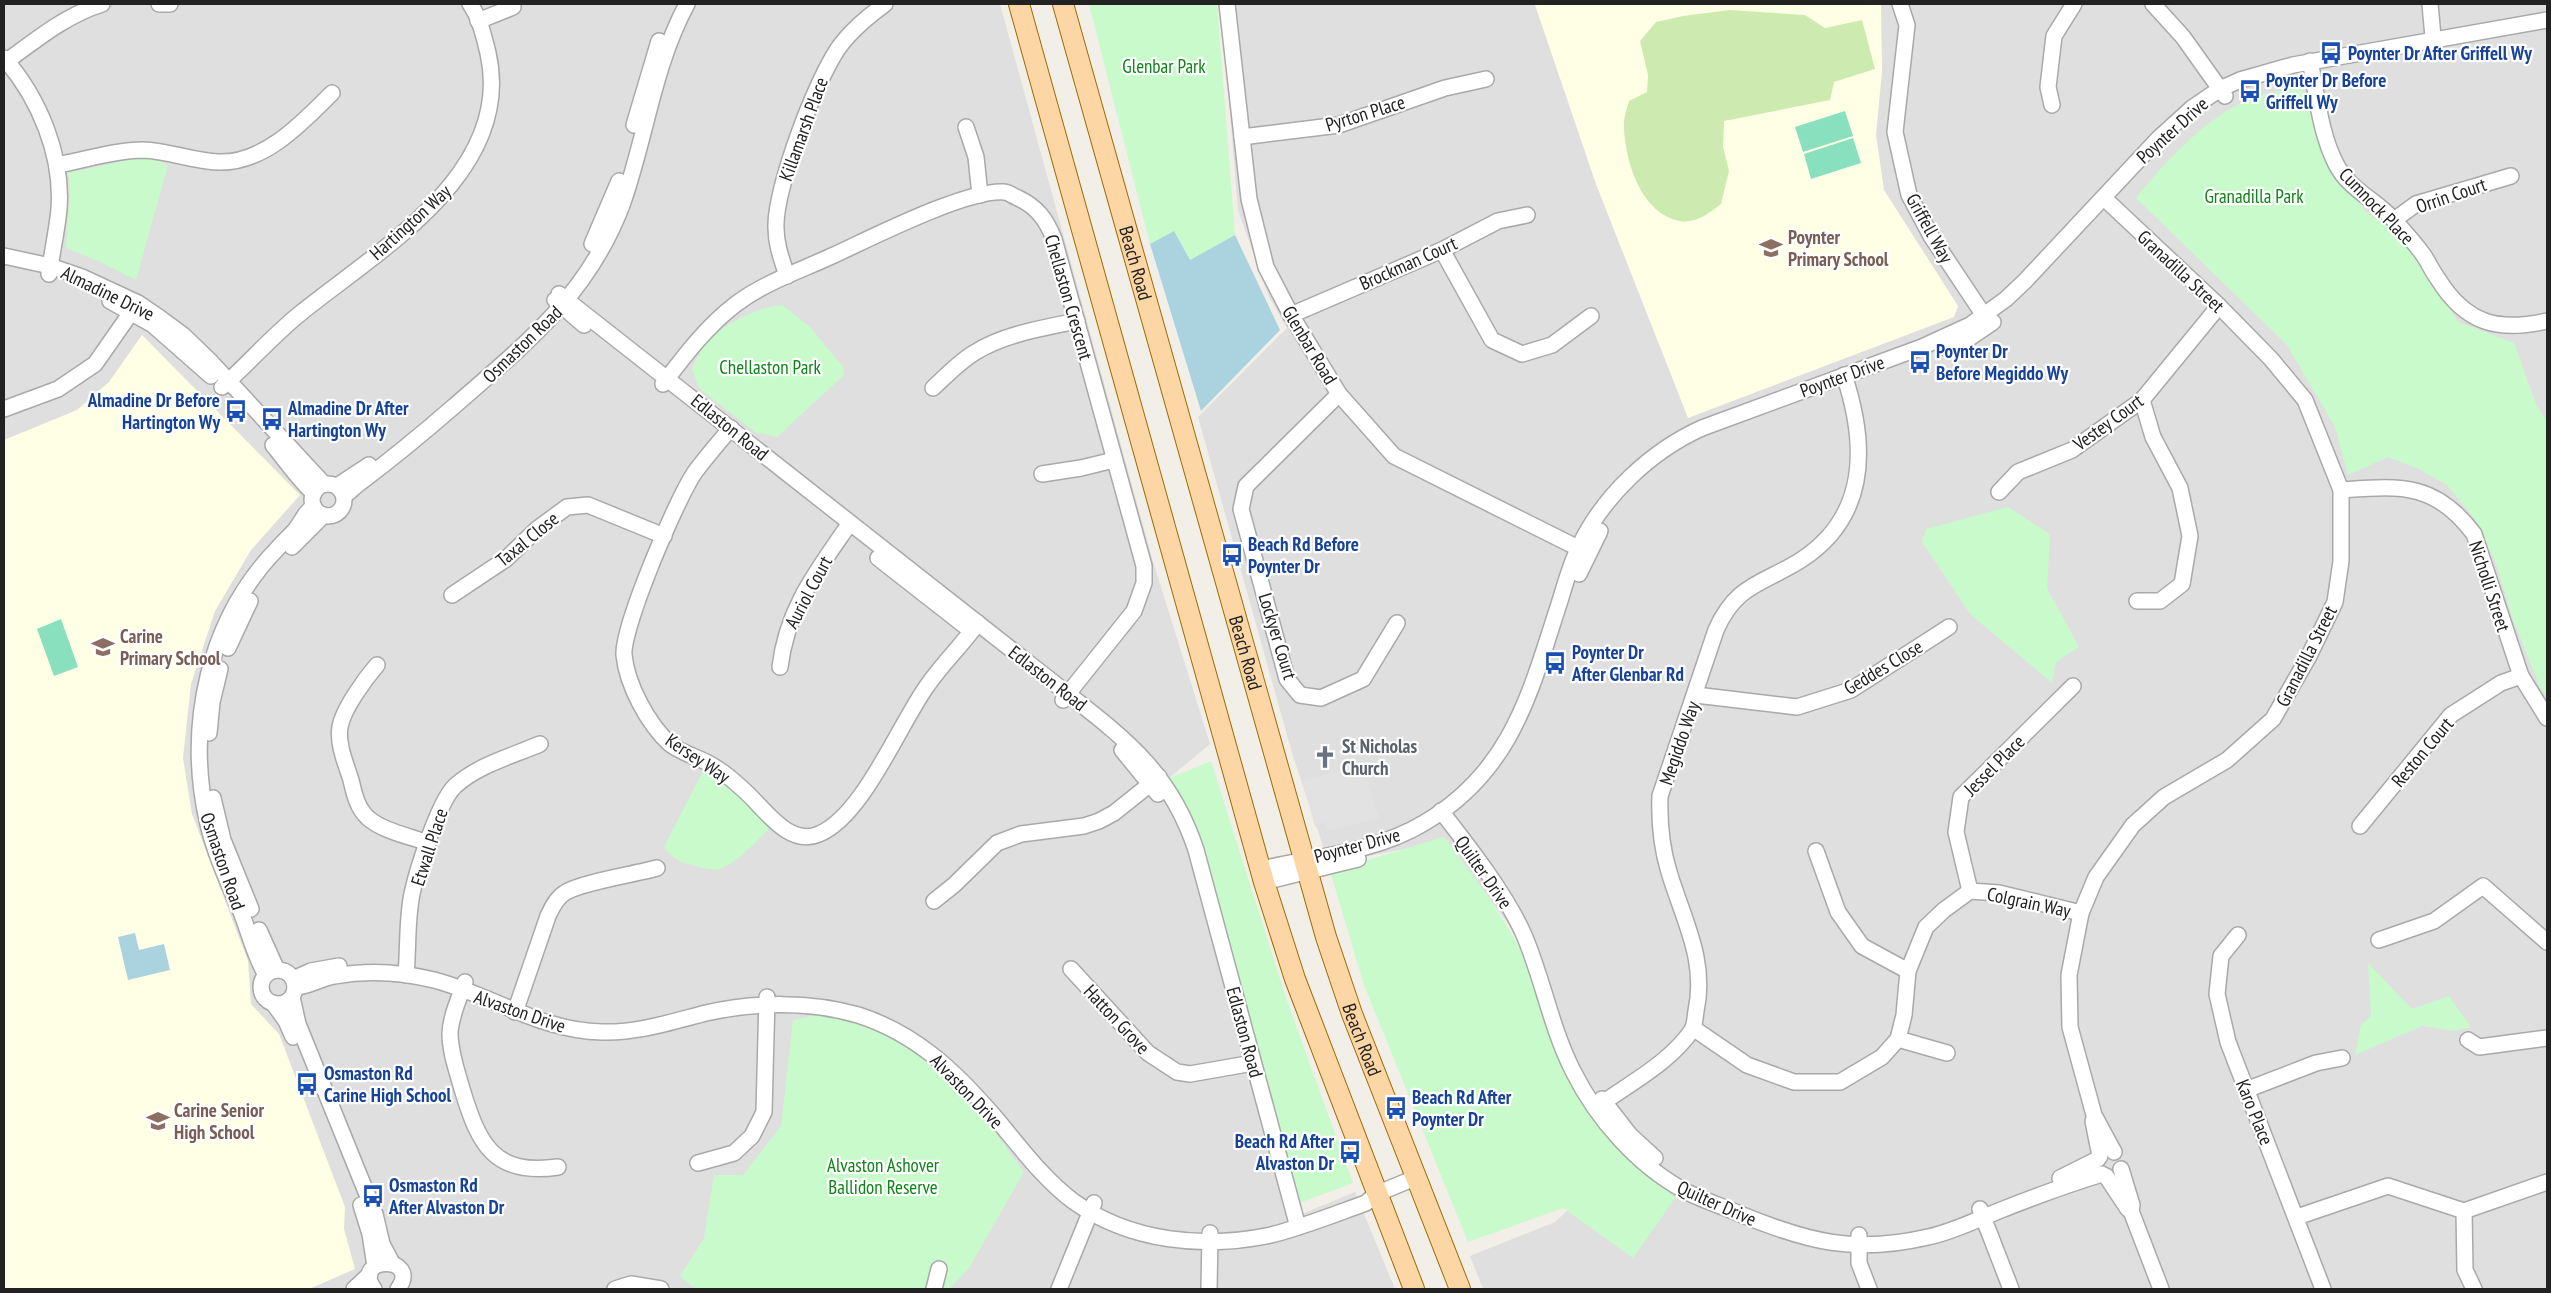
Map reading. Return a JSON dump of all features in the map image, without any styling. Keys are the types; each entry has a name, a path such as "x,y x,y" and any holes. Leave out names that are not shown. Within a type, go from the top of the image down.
{"main road":[{"path":"1019,4 1263,876 1295,980 1414,1289"},
{"name":"Beach Road","path":"1063,4 1326,937 1352,1014 1460,1289"}],"street":[{"path":"49,270 59,208 57,165 42,119 24,83 5,60 75,15 102,4"},
{"path":"159,4 170,4"},
{"name":"Hartington Way","path":"225,383 285,325 403,232 442,197 460,177 483,129 492,83 488,56 478,21 470,4"},
{"name":"Osmaston Road","path":"561,300 588,251 613,198 651,63 676,4"},
{"name":"Osmaston Road","path":"272,973 218,823 210,783 210,723 222,664 247,606 272,568 326,497 392,460 531,340 561,300 593,264 621,205 658,75 687,4"},
{"name":"Killamarsh Place","path":"787,276 778,245 776,227 782,184 796,144 824,72 832,57 858,25 885,4"},
{"name":"Glenbar Road","path":"1227,4 1249,199 1266,267 1291,315 1339,394 1394,456 1583,550"},
{"name":"Griffell Way","path":"1900,4 1907,25 1895,132 1910,195 1931,236 1987,320"},
{"path":"2052,105 2048,87 2054,36 2074,4"},
{"path":"2153,4 2183,37 2223,93"},
{"path":"2430,4 2433,45"},
{"path":"478,21 513,7"},
{"name":"Poynter Drive","path":"2433,45 2547,20"},
{"name":"Poynter Drive","path":"1263,876 1306,866 1364,847 1408,831 1448,812 1492,762 1520,718 1583,550 1614,495 1652,459 1679,439 1723,420 1846,380 1987,320 2107,201 2178,120 2223,93 2311,66 2433,45 2547,30"},
{"name":"Cumnock Place","path":"2311,66 2322,123 2336,164 2354,188 2376,203 2394,220 2423,254 2438,281 2462,310 2488,324 2509,327 2547,321"},
{"name":"Pyrton Place","path":"1242,137 1339,125 1445,88 1486,79"},
{"path":"57,165 126,150 153,150 219,162 241,161 288,134 332,93"},
{"path":"966,127 976,157 980,195"},
{"name":"Orrin Court","path":"2394,220 2416,204 2511,176"},
{"name":"Chellaston Crescent","path":"665,381 702,335 722,316 745,298 787,276 889,230 980,195 1005,192 1026,202 1043,217 1054,239 1142,558 1144,583 1134,611 1065,697"},
{"name":"Granadilla Street","path":"2107,201 2219,306 2271,359 2305,400 2342,490 2341,561 2335,602 2310,656 2273,719 2227,760 2164,798 2133,825 2096,877 2081,913 2069,975 2070,1027 2094,1115 2093,1123 2104,1164 2124,1204 2131,1211"},
{"name":"Brockman Court","path":"1291,315 1442,250 1498,221 1527,215"},
{"path":"1442,250 1492,340 1522,354 1552,345 1592,316"},
{"name":"Almadine Drive","path":"4,256 49,270 89,290 135,308 225,383 326,497"},
{"name":"Almadine Drive","path":"4,265 49,270"},
{"name":"Edlaston Road","path":"561,300 1065,697 1155,780 1178,828 1186,850 1249,1064 1293,1224"},
{"name":"Vestey Court","path":"1999,492 2018,472 2072,450 2142,400 2219,306"},
{"path":"4,409 58,389 95,364 135,308"},
{"path":"933,388 960,363 988,346 1041,329 1076,321"},
{"name":"Megiddo Way","path":"1693,1028 1700,993 1700,974 1691,934 1669,872 1659,824 1660,796 1724,611 1742,592 1802,559 1827,539 1833,534 1849,507 1858,482 1859,441 1855,409 1846,380"},
{"name":"Lockyer Court","path":"1339,394 1246,486 1241,509 1287,679 1300,695 1321,698 1363,679 1397,623"},
{"path":"2137,601 2160,601 2182,584 2190,536 2180,488 2153,437 2142,400"},
{"name":"Kersey Way","path":"728,432 694,473 664,536 625,638 627,672 634,689 652,721 670,744 726,774 772,817 798,837 808,838 822,834 854,802 889,753 904,722 928,683 975,627"},
{"path":"1042,474 1081,468 1114,460"},
{"name":"Nicholli Street","path":"2342,490 2376,488 2416,490 2440,500 2460,515 2474,534 2521,676 2547,718"},
{"name":"Taxal Close","path":"452,595 506,559 537,529 567,507 588,506 664,536"},
{"name":"Auriol Court","path":"780,667 786,630 798,604 812,578 847,527"},
{"name":"Geddes Close","path":"1696,694 1797,707 1851,690 1949,627"},
{"path":"377,665 362,683 340,727 341,748 355,795 367,817 377,824 428,843"},
{"name":"Reston Court","path":"2360,826 2452,715 2500,683 2521,676"},
{"name":"Jessel Place","path":"1970,891 1956,832 1961,797 2073,686"},
{"name":"Etwall Place","path":"407,970 410,905 428,843 445,798 455,786 476,771 540,744"},
{"path":"934,900 954,885 997,843 1007,837 1044,830 1084,826 1100,821 1114,813 1155,780"},
{"name":"Quilter Drive","path":"1448,812 1502,878 1528,921 1574,1053 1587,1079 1646,1151 1666,1167 1690,1182 1747,1209 1804,1230 1859,1240"},
{"name":"Quilter Drive","path":"1448,812 1523,932 1560,1042 1572,1071 1612,1129 1632,1151 1668,1181 1687,1192 1789,1234 1811,1240 1859,1240 1916,1231 1982,1213 2064,1176 2104,1164 2115,1175 2121,1169"},
{"path":"1816,851 1838,912 1862,946 1908,971"},
{"path":"517,1008 548,916 552,906 560,897 567,891 580,887 657,868"},
{"path":"2379,940 2434,921 2483,886 2547,942"},
{"name":"Colgrain Way","path":"1693,1028 1747,1065 1794,1082 1840,1082 1882,1057 1898,1039 1904,1015 1908,971 1926,927 1944,910 1970,891 1999,893 2081,913"},
{"name":"Karo Place","path":"2238,935 2221,956 2216,994 2228,1042 2297,1217 2323,1289"},
{"name":"Alvaston Drive","path":"293,988 311,971 339,966 363,964 407,970 435,981 463,986 559,1027 602,1032 647,1028 768,1001 813,1006 857,1015 884,1024 922,1046 956,1074 1046,1176 1071,1199 1092,1208 1116,1224 1157,1237 1188,1242 1210,1237 1243,1240 1366,1203 1376,1194 1415,1178"},
{"name":"Hatton Grove","path":"1070,969 1148,1053 1177,1072 1190,1074 1249,1064"},
{"path":"374,1289 370,1284 373,1270 365,1215 286,1021 272,1003 265,998 261,990 272,973 286,972 293,988 298,1024 379,1224 382,1244 392,1263 401,1272 402,1278 399,1288"},
{"path":"463,986 454,1010 450,1033 451,1049 477,1131 487,1147 507,1164 538,1170 558,1167"},
{"path":"272,1003 284,1003 293,988"},
{"path":"698,1163 734,1153 752,1136 764,1112 768,1001"},
{"path":"1604,1102 1664,1060 1693,1028"},
{"path":"2468,1040 2479,1047 2547,1038"},
{"path":"1898,1039 1947,1053"},
{"path":"2246,1090 2316,1064 2342,1058"},
{"name":"Granadilla Street","path":"2121,1169 2131,1211 2161,1289"},
{"path":"2297,1217 2388,1186 2464,1210 2547,1182"},
{"path":"1059,1289 1092,1208"},
{"path":"2464,1210 2465,1270 2474,1289"},
{"path":"1982,1213 2012,1289"},
{"path":"1208,1289 1210,1237"},
{"path":"1859,1240 1859,1263 1869,1289"},
{"path":"354,1289 383,1262 392,1263"},
{"path":"934,1289 939,1269"},
{"path":"615,1289 631,1284 662,1289"}],"shaded area":[{"path":"4,4 1000,4 1152,558 1210,744 1168,779 1299,1215 1355,1192 1395,1289 4,1289"},
{"path":"1221,4 2547,4 2547,1289 1483,1289 1470,1256 1555,1222 1624,1158 1602,1135 1523,944 1444,837 1414,847 1329,864 1292,753 1198,417 1287,328 1269,297 1238,210"},
{"name":"Poynter Primary School","path":"1881,4 1882,71 1876,135 1884,190 1958,306 1954,317 1688,418 1596,184 1535,5"},
{"path":"142,335 300,495 251,550 215,611 191,684 183,758 192,814 248,961 251,1004 279,1034 345,1207 344,1229 355,1269 309,1289 4,1289 4,440 77,410 109,382"},
{"path":"1362,764 1379,818 1328,831 1325,822 1315,826 1302,781"}],"green space":[{"name":"Glenbar Park","path":"1089,4 1217,4 1235,235 1190,260 1174,231 1150,244"},
{"path":"1730,10 1805,15 1825,28 1862,20 1875,69 1834,82 1830,100 1724,121 1723,147 1729,171 1721,204 1697,219 1686,222 1680,221 1666,216 1645,197 1632,170 1628,155 1624,124 1629,101 1647,92 1648,75 1640,41 1656,22 1683,16"},
{"name":"Granadilla Park","path":"2301,88 2339,181 2368,214 2402,236 2458,322 2514,343 2536,404 2547,422 2547,697 2540,687 2512,617 2497,566 2477,522 2447,485 2417,468 2388,457 2348,475 2335,427 2287,345 2136,198 2188,141 2220,115 2236,105 2258,96"},
{"path":"1845,111 1853,136 1803,152 1795,127"},
{"path":"1853,138 1861,163 1811,179 1804,154"},
{"path":"147,156 168,165 136,280 66,248 70,187 68,173"},
{"name":"Chellaston Park","path":"782,305 810,327 844,368 843,376 777,437 755,432 700,389 692,370 705,346 722,329 762,309"},
{"path":"2008,507 2050,534 2047,588 2079,647 2056,662 2052,683 1970,614 1922,542 1926,529"},
{"path":"61,619 78,667 54,676 37,629"},
{"path":"1211,761 1286,998 1353,1183 1297,1204 1196,835 1170,778"},
{"path":"705,767 720,777 771,827 739,857 726,867 719,869 687,864 673,857 664,847"},
{"path":"1444,837 1490,899 1528,961 1598,1121 1675,1198 1633,1258 1563,1208 1468,1242 1364,985 1330,871"},
{"path":"2368,963 2412,1009 2449,996 2471,1027 2453,1031 2422,1026 2355,1055 2361,1025 2371,1016"},
{"name":"Alvaston Ashover Ballidon Reserve","path":"820,1014 883,1027 928,1060 990,1125 1024,1172 969,1268 949,1289 695,1289 680,1276 704,1238 714,1175 743,1175 781,1126 793,1020"}],"water":[{"path":"1174,231 1190,260 1235,235 1280,330 1201,411 1150,244"},
{"path":"135,933 139,950 164,944 170,970 128,980 118,937"}],"place":[{"name":"Poynter Dr After Griffell Wy","path":"2331,53"},
{"name":"Poynter Dr Before Griffell Wy","path":"2250,91"},
{"name":"Poynter Primary School","path":"1771,248"},
{"name":"Poynter Dr Before Megiddo Wy","path":"1920,362"},
{"name":"Almadine Dr Before Hartington Wy","path":"236,411"},
{"name":"Almadine Dr After Hartington Wy","path":"272,419"},
{"name":"Beach Rd Before Poynter Dr","path":"1232,555"},
{"name":"Carine Primary School","path":"103,647"},
{"name":"Poynter Dr After Glenbar Rd","path":"1555,663"},
{"name":"St Nicholas Church","path":"1325,757"},
{"name":"Osmaston Rd Carine High School","path":"307,1084"},
{"name":"Beach Rd After Poynter Dr","path":"1396,1108"},
{"name":"Carine Senior High School","path":"158,1121"},
{"name":"Beach Rd After Alvaston Dr","path":"1350,1152"},
{"name":"Osmaston Rd After Alvaston Dr","path":"373,1196"}]}
